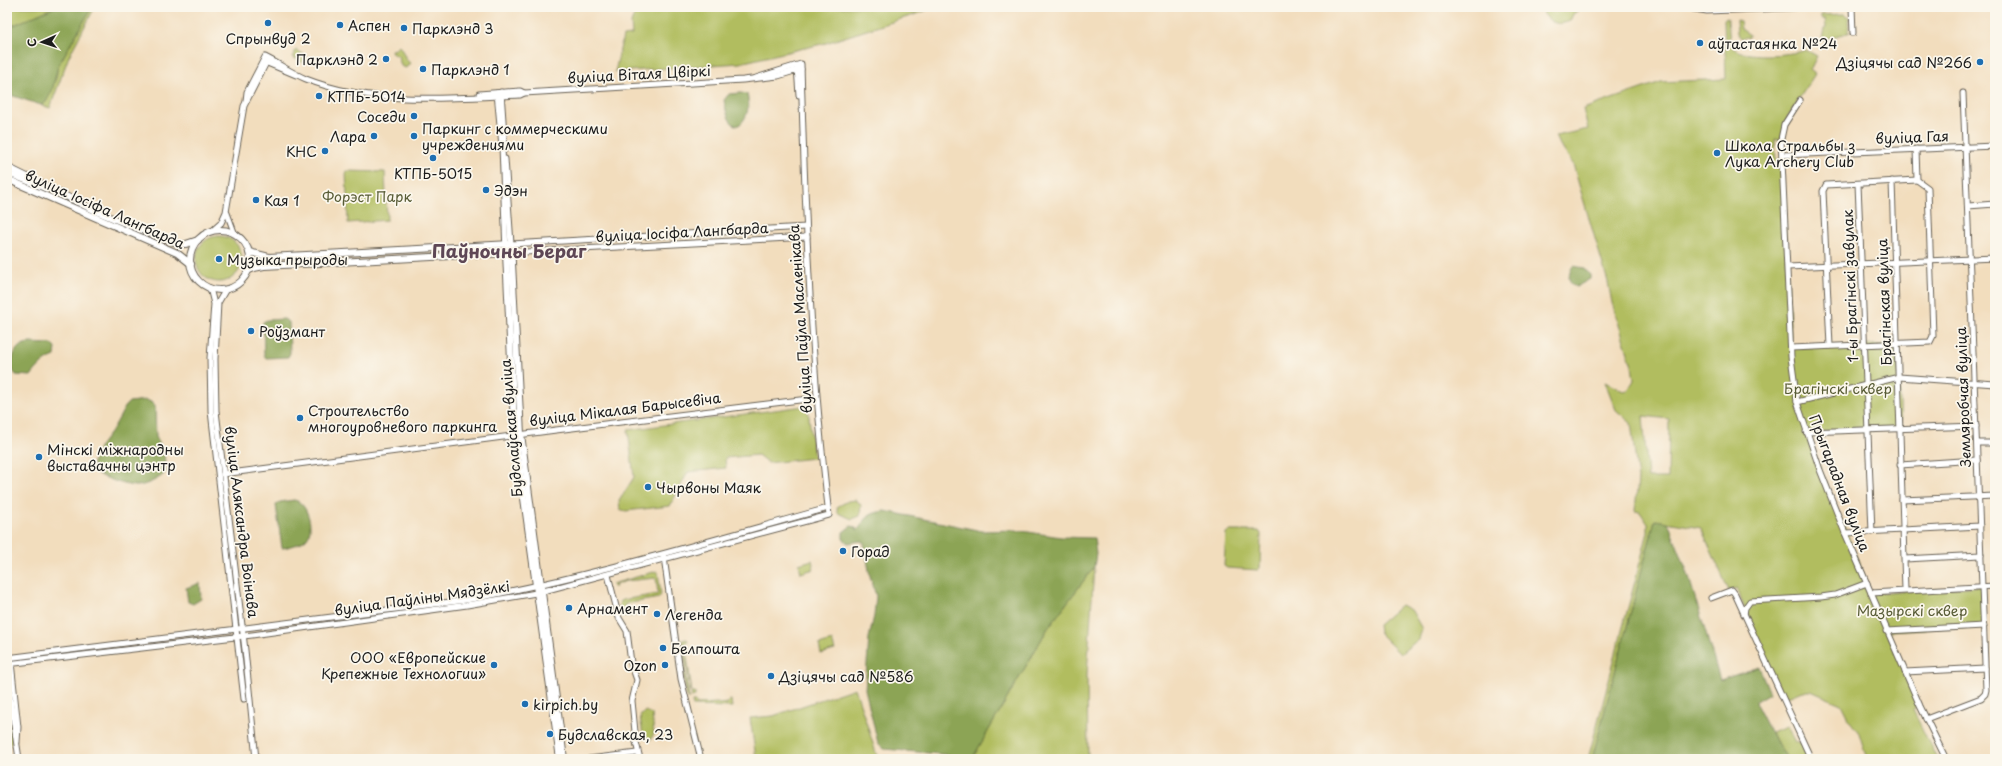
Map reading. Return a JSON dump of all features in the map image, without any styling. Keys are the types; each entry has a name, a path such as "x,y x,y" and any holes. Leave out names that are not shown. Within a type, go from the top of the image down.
{"main road":[{"name":"вуліца Іосіфа Лангбарда","path":"7,167 98,212 172,242 186,244 198,240"},
{"name":"вуліца Іосіфа Лангбарда","path":"7,179 177,253 191,264"},
{"path":"225,230 234,232 244,240 249,252 250,262 248,271 238,283 226,289 215,290 210,288 198,280 191,264 192,251 198,240 212,231 225,230"},
{"name":"вуліца Іосіфа Лангбарда","path":"249,252 270,257 509,244"},
{"name":"Будслаўская вуліца","path":"509,244 518,435 560,759"},
{"name":"вуліца Іосіфа Лангбарда","path":"248,271 264,266 509,252"},
{"name":"Будслаўская вуліца","path":"539,593 564,759"}],"street":[{"path":"1682,7 1707,11 1810,7"},
{"path":"1852,7 1853,32"},
{"name":"вуліца Віталя Цвіркі","path":"226,212 239,129 247,92 266,61 301,76 341,90 396,98 468,96 713,82 778,76 799,67"},
{"name":"вуліца Паўла Масленікава","path":"799,67 806,227 816,398 829,516"},
{"name":"Земляробчая вуліца","path":"1926,720 1981,698 1985,694 1986,690 1963,93"},
{"name":"Будслаўская вуліца","path":"499,94 509,244"},
{"name":"Прыгарадная вуліца","path":"1800,100 1784,125 1782,137 1791,348 1797,402 1806,432 1845,533 1886,631 1926,720 1946,759"},
{"name":"вуліца Гая","path":"1782,155 1966,146 1995,146"},
{"path":"1916,149 1917,180"},
{"path":"7,173 98,212"},
{"path":"1791,348 1930,342 1933,336 1928,188 1917,180 1826,185 1822,191 1830,346"},
{"name":"Брагінская вуліца","path":"1892,181 1899,378 1900,464 1906,590"},
{"name":"1-ы Брагінскі завулак","path":"1858,184 1872,532"},
{"path":"1968,206 1995,204"},
{"path":"212,231 221,222 226,212"},
{"path":"226,212 234,232"},
{"name":"вуліца Іосіфа Лангбарда","path":"509,244 806,227"},
{"name":"вуліца Іосіфа Лангбарда","path":"509,252 807,237"},
{"path":"1788,268 1995,258"},
{"name":"вуліца Аляксандра Воінава","path":"210,288 214,304 210,387 223,493 243,628 256,759"},
{"name":"вуліца Аляксандра Воінава","path":"226,289 218,304 215,359 216,410 224,474 223,493 236,636 244,699"},
{"path":"1797,402 1899,378 1995,384"},
{"name":"вуліца Мікалая Барысевіча","path":"224,474 518,435 816,398"},
{"path":"1806,432 1976,426"},
{"path":"1977,443 1995,443"},
{"path":"1900,464 1977,460"},
{"path":"1902,500 1995,496"},
{"name":"вуліца Паўліны Мядзёлкі","path":"9,664 236,636 467,605 539,593 608,575 828,508"},
{"name":"вуліца Паўліны Мядзёлкі","path":"9,657 466,600 664,557 829,516"},
{"path":"1845,533 1980,526"},
{"path":"1904,559 1981,555"},
{"path":"664,557 681,678 701,759"},
{"path":"608,575 620,618 627,631 631,663 636,680 632,701 637,753 640,759"},
{"path":"1744,615 1745,608 1750,601 1835,595 1867,583"},
{"path":"1871,593 1995,586"},
{"path":"1711,598 1732,590 1810,759"},
{"path":"1886,631 1984,626"},
{"path":"9,657 18,727 17,742"},
{"path":"1905,672 1985,668"},
{"path":"7,678 19,759"},
{"path":"589,759 637,753"}],"green space":[{"path":"7,7 55,7 7,28"},
{"path":"55,7 92,7 58,66 52,91 46,102 41,105 7,94 7,28"},
{"path":"92,7 95,7 69,56 50,108 41,105 46,102 56,78 58,66"},
{"path":"637,7 933,7 920,13 826,43 740,63 615,72 623,36 632,35 631,23"},
{"path":"1516,7 1583,7 1573,14 1570,21 1565,23 1557,23 1550,20 1541,9 1518,11"},
{"path":"1845,14 1851,18 1848,19 1849,32 1851,32 1822,40 1824,28 1826,27 1825,19 1821,19 1821,15"},
{"path":"1728,18 1730,45 1735,50 1744,53 1778,55 1806,50 1817,56 1810,70 1815,74 1788,116 1781,139 1775,139 1776,162 1782,162 1791,348 1898,344 1901,429 1806,432 1871,593 1982,586 1984,626 1886,631 1919,706 1913,710 1937,759 1867,759 1859,733 1849,720 1841,704 1811,691 1802,691 1783,699 1737,589 1729,591 1701,528 1655,520 1592,759 1588,759 1648,532 1648,524 1640,512 1635,511 1638,479 1631,423 1616,410 1605,382 1623,391 1628,390 1634,380 1632,366 1612,303 1608,282 1573,164 1560,145 1556,136 1588,129 1583,109 1661,82 1726,79 1724,19","holes":["1643,416 1669,419 1668,478 1648,478"]},
{"path":"1736,20 1740,21 1741,29 1750,35 1749,37 1741,38 1737,33"},
{"path":"399,46 410,63 406,68 401,66 398,56 392,53 391,50 396,49"},
{"path":"296,50 307,56 304,63 292,57"},
{"path":"729,94 747,94 748,107 744,120 737,126 729,119 724,100"},
{"name":"Форэст Парк","path":"346,171 385,172 387,220 348,223"},
{"path":"219,236 232,240 238,246 242,259 238,272 232,278 219,282 206,278 200,272 196,259 200,246 206,240"},
{"path":"1573,266 1584,268 1590,275 1590,279 1576,287 1573,286 1569,278"},
{"path":"284,319 289,322 290,353 288,357 266,358 264,355 263,322 267,320"},
{"path":"29,343 52,344 56,348 55,356 42,364 31,376 16,375 11,368 14,355 18,348"},
{"path":"146,400 155,406 156,437 164,453 166,472 154,481 134,486 115,481 93,471 96,453 114,427 126,405 129,402"},
{"path":"804,406 808,409 814,458 768,463 758,455 725,458 726,468 688,472 670,506 625,511 620,509 619,501 634,477 628,430"},
{"path":"294,500 303,506 309,517 309,535 300,543 282,548 276,505 280,502"},
{"path":"856,500 861,505 860,516 852,519 838,513 837,507 848,501"},
{"path":"885,511 982,531 1015,530 1061,537 1094,538 1096,554 1094,567 1048,628 972,759 957,759 950,755 884,749 878,743 865,689 869,638 874,616 876,596 870,576 864,543 861,541 848,543 843,539 843,532 851,526 855,527 857,530 870,515"},
{"path":"1655,520 1668,522 1687,571 1720,680 1759,667 1770,693 1755,702 1776,743 1788,759 1592,759"},
{"path":"1228,531 1259,531 1261,534 1260,568 1258,570 1227,568 1224,566 1226,533"},
{"path":"812,560 814,569 801,573 799,564"},
{"path":"1094,567 1087,675 1088,759 972,759 1048,628"},
{"path":"657,571 661,594 659,598 625,604 625,613 636,613 635,616 622,616 619,604 622,600 658,594 656,578 626,581 615,585 616,587 613,587 612,584"},
{"path":"200,583 201,599 193,604 188,602 186,588"},
{"path":"1401,605 1412,611 1422,629 1419,639 1400,654 1379,633 1378,625"},
{"path":"680,639 689,698 687,698 678,641"},
{"path":"687,639 688,642 685,643 692,693 695,693 695,696 692,698 682,640"},
{"path":"832,641 835,650 821,654 819,645"},
{"path":"855,688 878,759 756,758 750,718 773,716"},
{"path":"7,696 12,740 10,745 7,747"},
{"path":"729,700 731,700 732,707 693,706 692,702 696,702 697,704 719,704 728,703"},
{"path":"645,711 652,714 654,734 650,740 645,739 643,736 640,716"},
{"path":"1787,726 1794,741 1804,744 1811,759 1788,759 1776,743 1771,732"}],"place":[{"name":"Спрынвуд 2","path":"268,23"},
{"name":"Аспен","path":"340,25"},
{"name":"Парклэнд 3","path":"404,28"},
{"name":"аўтастаянка №24","path":"1700,43"},
{"name":"Парклэнд 2","path":"386,59"},
{"name":"Дзіцячы сад №266","path":"1980,62"},
{"name":"Парклэнд 1","path":"423,69"},
{"name":"КТПБ-5014","path":"319,96"},
{"name":"Соседи","path":"414,116"},
{"name":"Лара","path":"374,136"},
{"name":"Паркинг с коммерческими учреждениями","path":"414,136"},
{"name":"КНС","path":"325,151"},
{"name":"Школа Стральбы з Лука Archery Club","path":"1717,153"},
{"name":"КТПБ-5015","path":"433,158"},
{"name":"Эдэн","path":"486,190"},
{"name":"Кая 1","path":"256,200"},
{"name":"Музыка прыроды","path":"219,259"},
{"name":"Роўзмант","path":"251,331"},
{"name":"Строительство многоуровневого паркинга","path":"300,418"},
{"name":"Мінскі міжнародны выставачны цэнтр","path":"39,457"},
{"name":"Чырвоны Маяк","path":"648,487"},
{"name":"Горад","path":"843,551"},
{"name":"Арнамент","path":"569,608"},
{"name":"Легенда","path":"657,614"},
{"name":"Белпошта","path":"663,648"},
{"name":"ООО «Европейские Крепежные Технологии»","path":"494,665"},
{"name":"Ozon","path":"665,665"},
{"name":"Дзіцячы сад №586","path":"771,676"},
{"name":"kirpich.by","path":"525,704"},
{"name":"Будславская, 23","path":"550,734"}],"district":[{"name":"Паўночны Бераг","path":"509,250"}],"park label":[{"name":"Брагінскі сквер","path":"1838,388"},
{"name":"Мазырскі сквер","path":"1912,610"}]}
